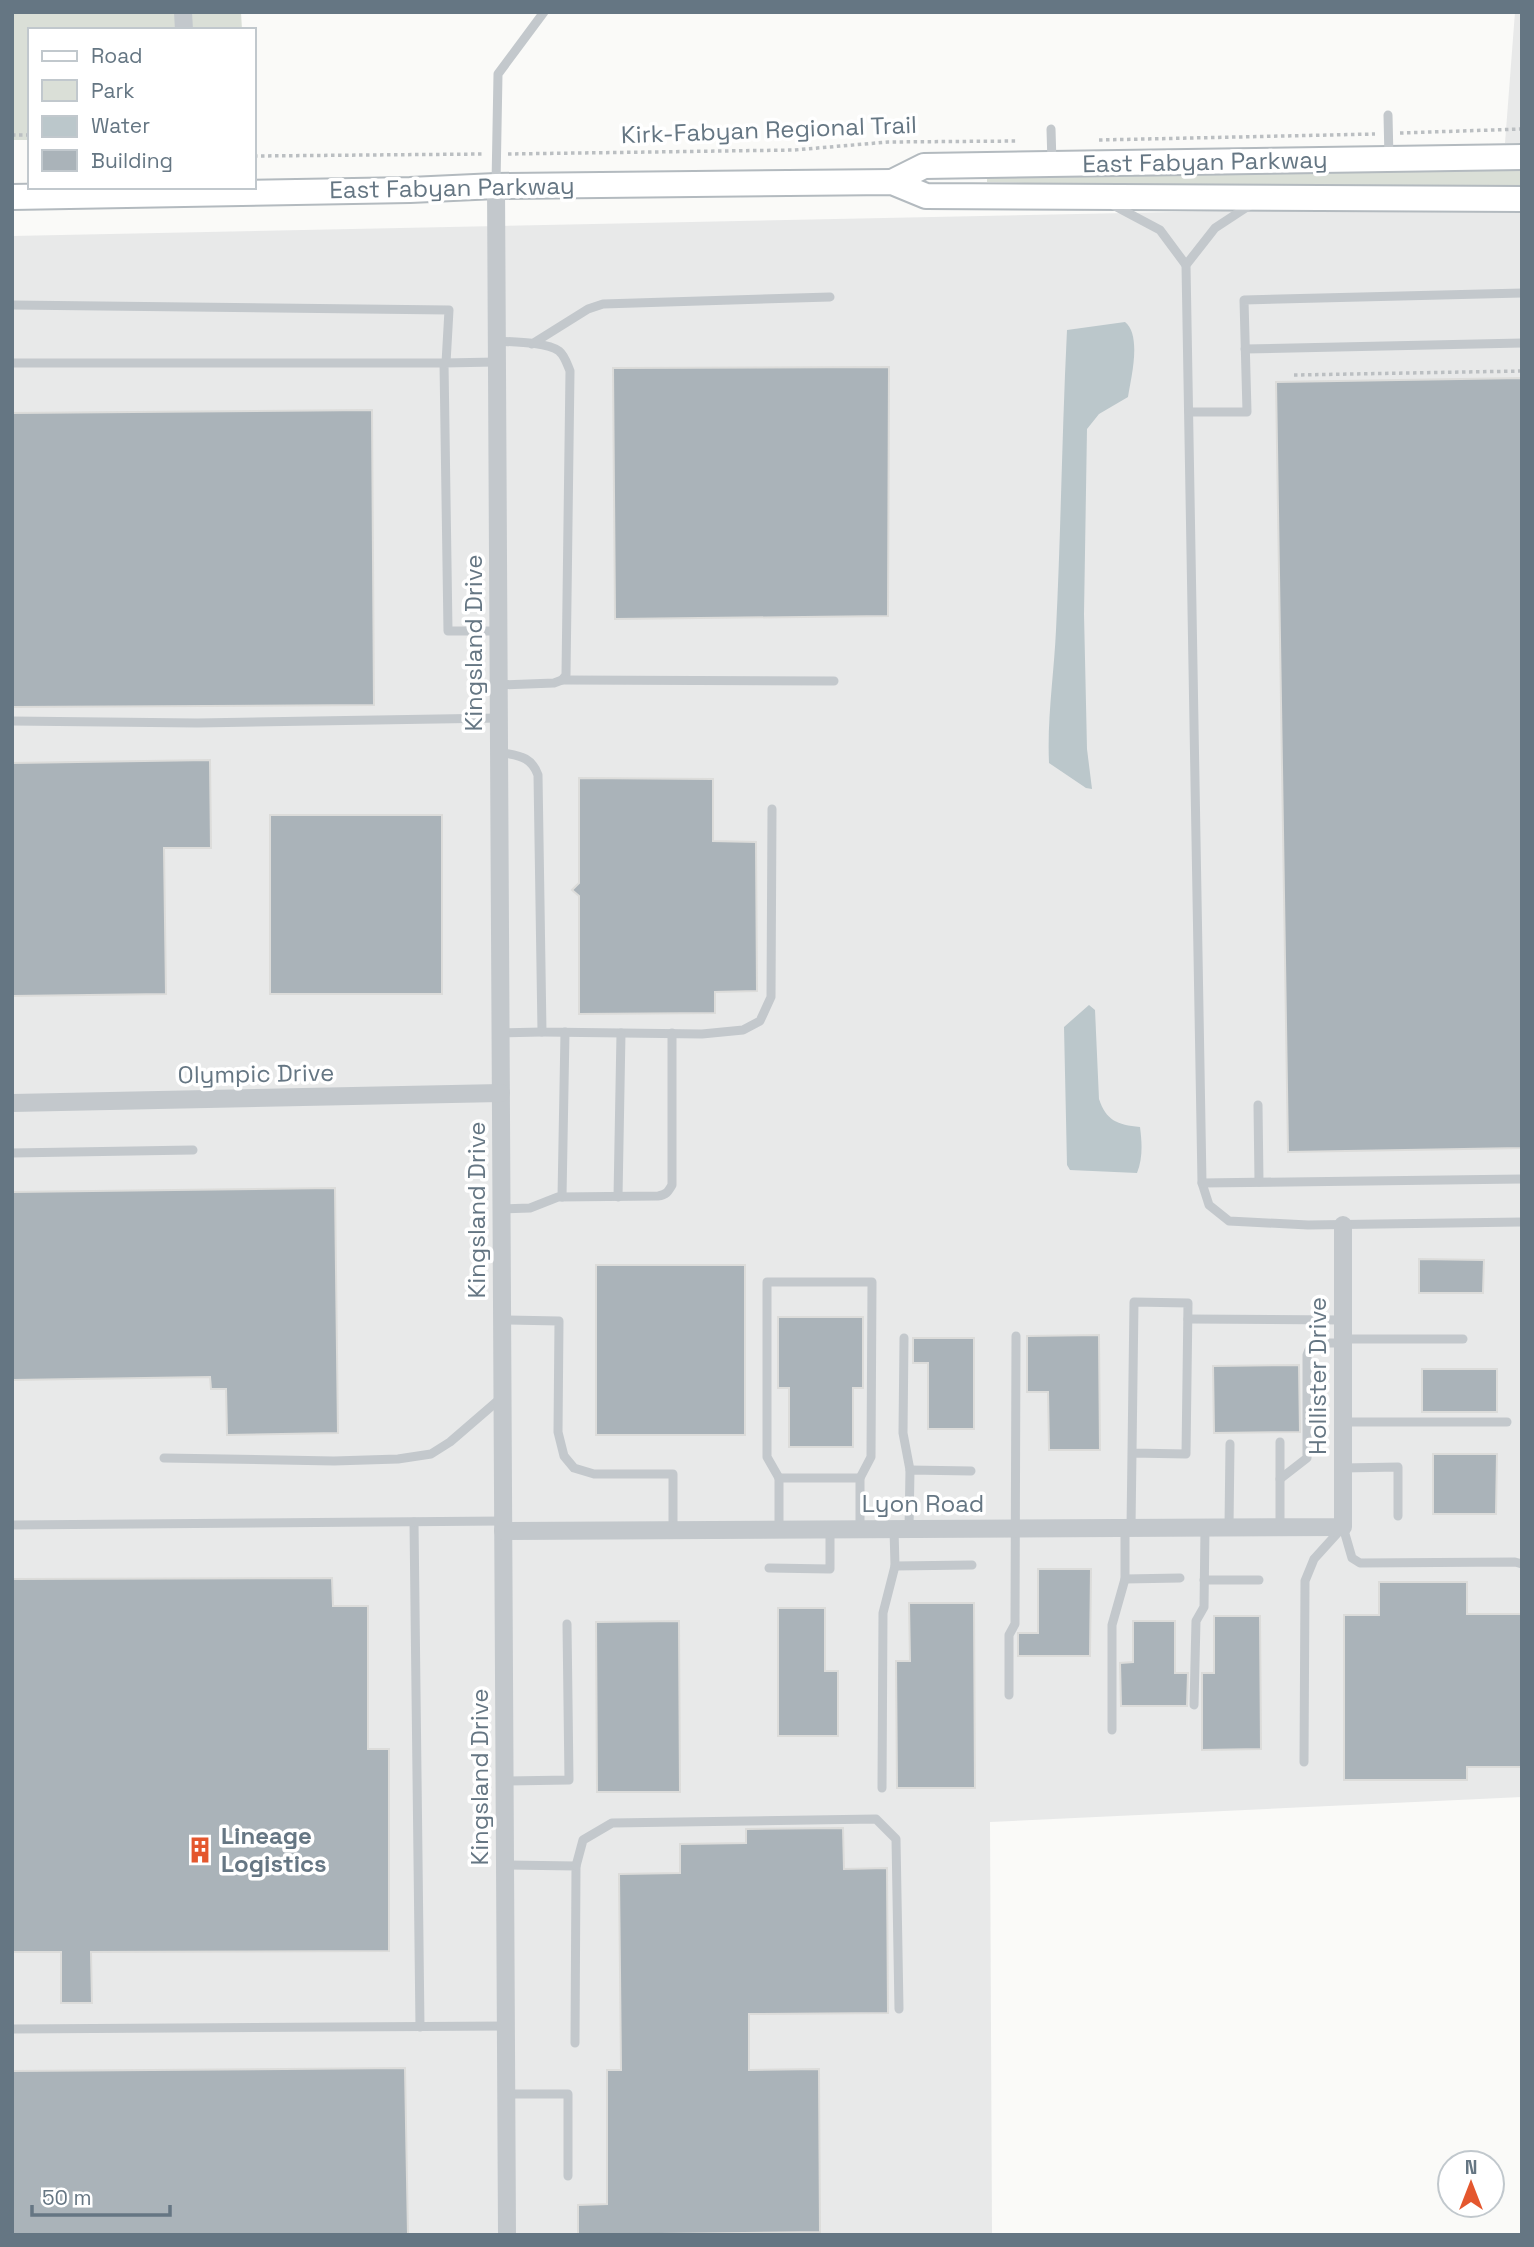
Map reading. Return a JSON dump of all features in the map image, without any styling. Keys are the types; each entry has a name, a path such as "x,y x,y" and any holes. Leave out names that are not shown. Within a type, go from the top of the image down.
{"main road":[{"name":"East Fabyan Parkway","path":"892,183 924,166 1522,157"},
{"name":"East Fabyan Parkway","path":"12,197 192,190 410,190 496,186 892,183 926,196 1522,199"}],"street":[{"name":"Kingsland Drive","path":"496,186 507,2235"},
{"name":"Olympic Drive","path":"12,1103 501,1093"},
{"name":"Hollister Drive","path":"1343,1225 1343,1527"},
{"name":"Lyon Road","path":"503,1526 673,1530 1343,1527"}],"lane":[{"path":"496,186 498,74 544,12"},
{"path":"1388,115 1389,159"},
{"path":"1051,130 1052,165"},
{"path":"1096,197 1160,230 1186,265 1202,1183 1209,1205 1228,1221 1343,1225 1522,1222"},
{"path":"1186,265 1215,228 1262,198"},
{"path":"1189,412 1247,412 1244,300 1522,293"},
{"path":"532,344 588,309 603,304 830,297"},
{"path":"12,305 449,310 445,363 448,631 498,631"},
{"path":"496,341 532,344 558,350 570,371 568,664 562,681"},
{"path":"1245,349 1522,343"},
{"path":"12,363 496,362"},
{"path":"498,685 562,681 834,681"},
{"path":"12,721 197,723 499,718"},
{"path":"499,752 531,760 538,775 542,1032"},
{"path":"500,1033 702,1034 743,1030 760,1021 771,997 772,809"},
{"path":"562,1197 565,1032"},
{"path":"618,1197 621,1033"},
{"path":"502,1209 530,1208 562,1197 664,1195 672,1185 672,1033"},
{"path":"1258,1105 1259,1182"},
{"path":"12,1153 193,1150"},
{"path":"1202,1183 1522,1179"},
{"path":"779,1529 779,1478 767,1457 767,1282 872,1282 871,1457 860,1478 860,1529"},
{"path":"1112,1730 1112,1625 1125,1579 1132,1453 1134,1302 1188,1303 1186,1454 1132,1453"},
{"path":"1188,1319 1343,1320"},
{"path":"502,1320 559,1321 558,1432 564,1456 574,1468 594,1474 673,1474 673,1530"},
{"path":"1009,1695 1009,1636 1015,1624 1016,1336"},
{"path":"882,1788 883,1613 902,1529 909,1471 903,1433 904,1338"},
{"path":"1280,1479 1307,1458 1307,1355 1310,1347 1319,1343 1343,1341 1463,1339"},
{"path":"164,1458 334,1461 398,1459 432,1454 502,1397"},
{"path":"1343,1422 1507,1422"},
{"path":"1280,1442 1280,1527"},
{"path":"1229,1527 1230,1444"},
{"path":"1343,1468 1398,1467 1398,1516"},
{"path":"909,1471 971,1471"},
{"path":"779,1478 860,1478"},
{"path":"12,1525 414,1522 503,1526"},
{"path":"414,1522 420,2027"},
{"path":"1343,1527 1352,1558 1360,1563 1522,1563"},
{"path":"1304,1762 1305,1581 1314,1559 1343,1527"},
{"path":"1194,1705 1196,1621 1204,1607 1205,1528"},
{"path":"769,1568 830,1569 830,1529"},
{"path":"895,1566 972,1565"},
{"path":"1125,1579 1180,1578"},
{"path":"1204,1580 1259,1580"},
{"path":"504,1781 569,1780 567,1624"},
{"path":"575,2043 576,1866 583,1840 612,1823 876,1819 896,1839 899,2009"},
{"path":"505,1865 576,1866"},
{"path":"12,2029 506,2026"},
{"path":"506,2094 568,2094 568,2176"}],"path":[{"path":"1408,133 1522,129"},
{"path":"1091,140 1369,134"},
{"name":"Kirk-Fabyan Regional Trail","path":"512,154 794,150 888,142 1027,141"},
{"path":"256,156 480,154"},
{"path":"1294,375 1522,371"}],"shaded area":[{"path":"1515,12 1522,12 1522,143 1505,143"},
{"path":"1373,208 1522,209 1522,1797 990,1822 992,2235 12,2235 12,236"}],"green space":[{"path":"12,12 241,12 242,28 28,28 28,140 12,140"},
{"path":"1522,169 1522,187 987,182 987,178"}],"water":[{"path":"1125,322 1130,328 1134,346 1128,397 1099,414 1087,429 1084,614 1087,749 1092,789 1086,788 1049,763 1067,330"},
{"path":"1089,1005 1095,1010 1099,1099 1109,1117 1125,1125 1140,1127 1142,1150 1137,1173 1070,1170 1067,1165 1064,1027"}],"building":[{"path":"889,367 888,616 615,619 613,368"},
{"path":"1522,378 1522,1148 1288,1152 1276,382"},
{"path":"372,410 374,705 12,707 12,413"},
{"path":"210,760 211,848 164,848 166,994 12,996 12,763"},
{"path":"579,778 713,779 713,841 756,842 757,991 715,992 715,1013 579,1014 579,896 572,890 579,883"},
{"path":"270,815 442,815 442,994 270,994"},
{"path":"335,1188 338,1433 227,1435 226,1389 211,1389 210,1377 12,1380 12,1192"},
{"path":"1419,1259 1484,1260 1483,1293 1419,1293"},
{"path":"596,1265 745,1265 745,1435 596,1435"},
{"path":"778,1317 863,1317 863,1388 853,1388 853,1447 789,1447 789,1388 778,1388"},
{"path":"1099,1335 1100,1450 1049,1450 1048,1392 1027,1392 1027,1336"},
{"path":"913,1338 974,1338 974,1429 928,1429 928,1363 913,1363"},
{"path":"1299,1365 1300,1432 1214,1433 1213,1366"},
{"path":"1422,1369 1497,1369 1497,1412 1422,1412"},
{"path":"1433,1454 1497,1454 1496,1514 1433,1514"},
{"path":"1038,1569 1091,1569 1090,1656 1018,1656 1018,1633 1038,1633"},
{"name":"Lineage Logistics","path":"332,1578 333,1606 368,1606 368,1749 389,1749 389,1951 91,1952 92,2003 61,2003 61,1952 12,1952 12,1579"},
{"path":"1379,1582 1467,1582 1467,1614 1522,1614 1522,1767 1467,1767 1467,1780 1344,1780 1344,1615 1379,1615"},
{"path":"909,1603 974,1603 975,1788 897,1788 896,1661 910,1661"},
{"path":"778,1608 825,1608 825,1671 838,1671 838,1736 778,1736"},
{"path":"1214,1616 1260,1616 1261,1749 1202,1750 1202,1673 1214,1673"},
{"path":"679,1621 680,1792 597,1792 596,1622"},
{"path":"1133,1621 1175,1621 1175,1673 1188,1673 1187,1706 1121,1706 1120,1663 1133,1662"},
{"path":"843,1828 844,1869 887,1868 888,2013 749,2014 749,2070 819,2069 820,2232 578,2235 578,2205 607,2204 607,2070 621,2070 619,1874 680,1873 680,1844 746,1843 746,1829"},
{"path":"405,2068 408,2235 12,2235 12,2071"}],"place":[{"name":"Lineage Logistics","path":"200,1850"}]}
